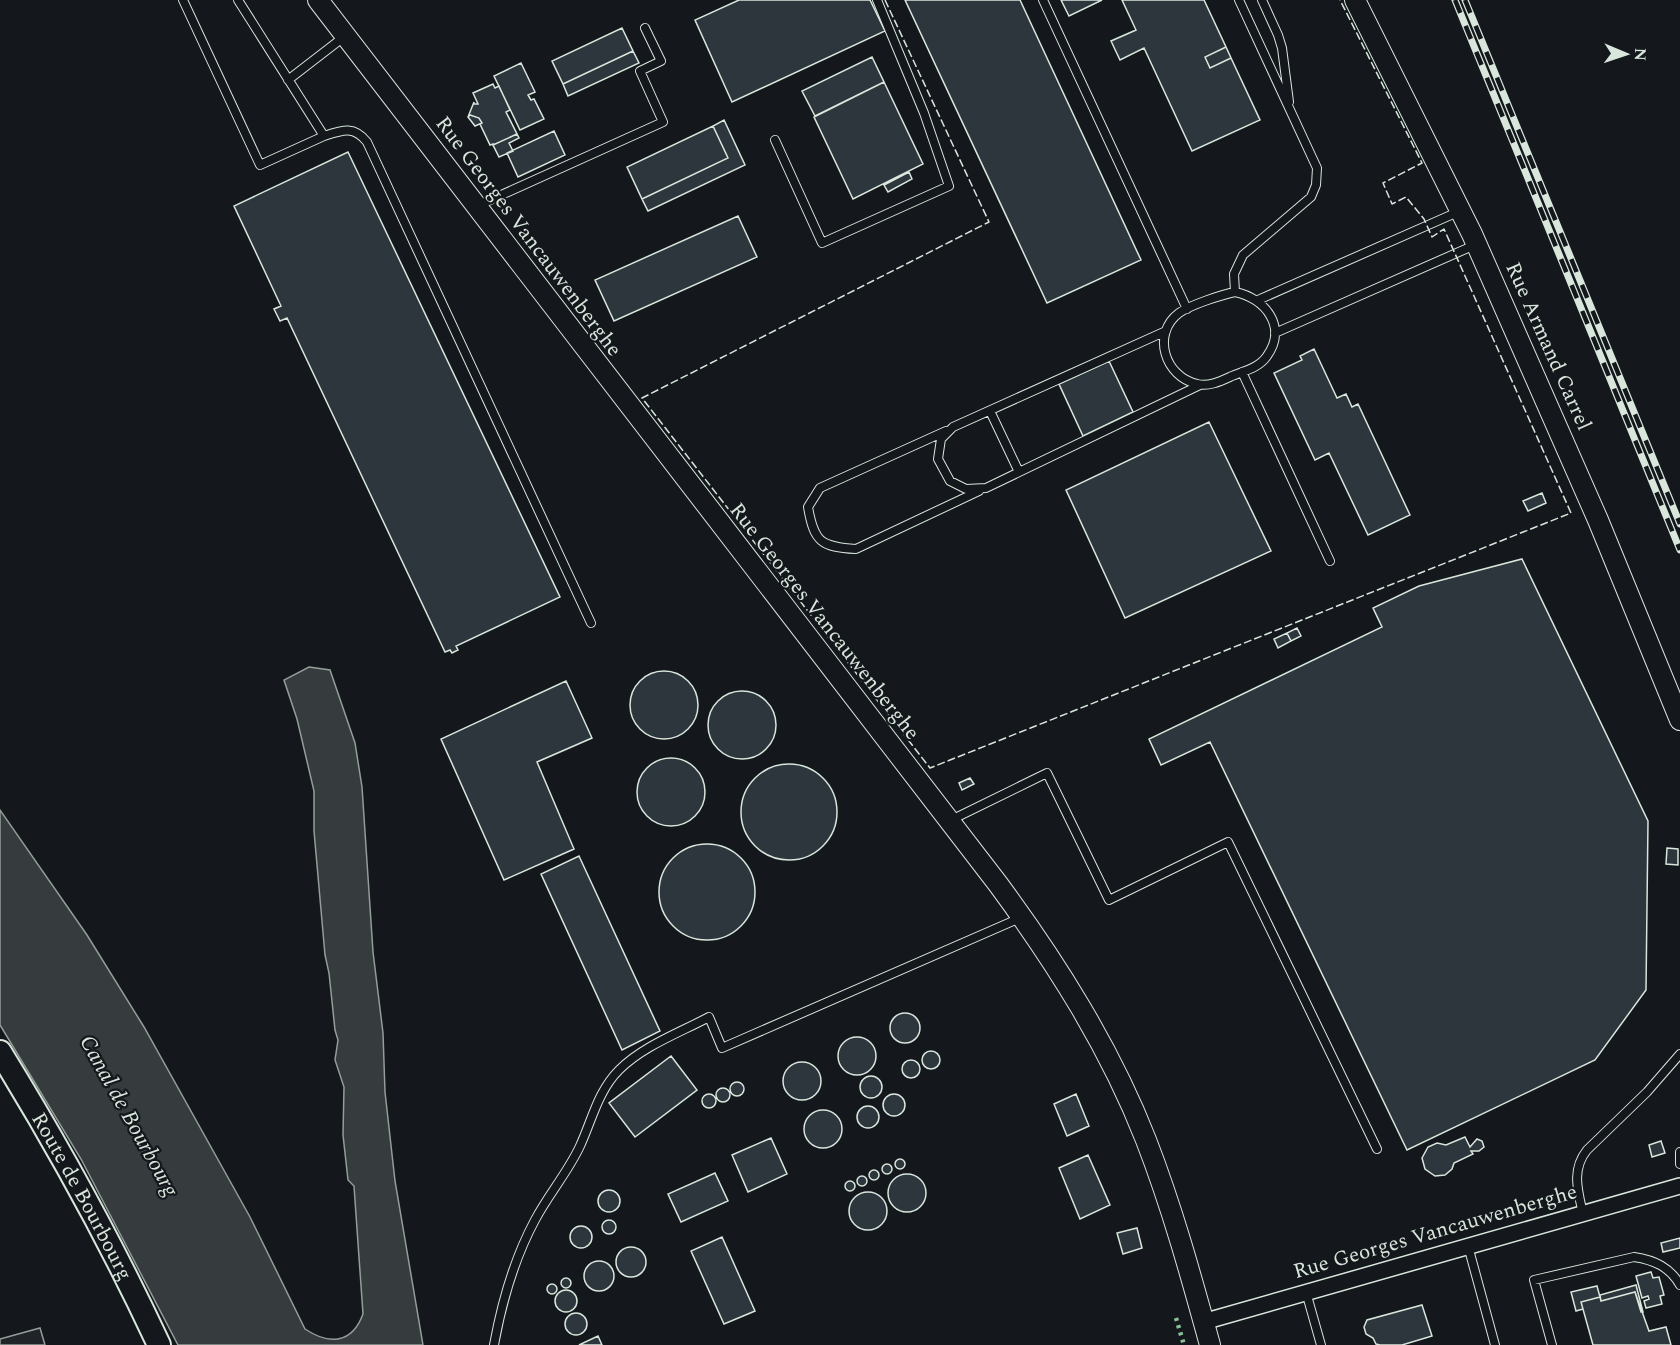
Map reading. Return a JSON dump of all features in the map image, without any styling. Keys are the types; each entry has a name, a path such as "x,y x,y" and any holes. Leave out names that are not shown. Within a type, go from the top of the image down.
{"main road":[{"name":"Route de Bourbourg","path":"0,1052 74,1178 159,1345"}],"street":[{"name":"Rue Georges Vancauwenberghe","path":"318,0 1022,918 1056,967 1084,1013 1131,1106 1155,1163 1172,1212 1210,1345"},
{"name":"Rue Armand Carrel","path":"1355,0 1477,244 1594,511 1680,720"},
{"name":"Rue Georges Vancauwenberghe","path":"1203,1322 1680,1186"}],"lane":[{"path":"183,0 260,165 324,136 351,130 357,132 367,142 591,623"},
{"path":"238,0 324,136"},
{"path":"775,140 822,243 949,186 924,113 877,0"},
{"path":"1043,0 1187,309"},
{"path":"1235,292 1234,274 1243,255 1311,196 1317,185 1317,168 1239,0"},
{"path":"1262,0 1282,48 1290,110"},
{"path":"476,206 663,122 640,70 661,61 645,28"},
{"path":"288,80 345,36"},
{"path":"1258,300 1461,210"},
{"path":"1275,333 1477,244"},
{"path":"1235,292 1258,300 1267,309 1273,320 1275,333 1273,345 1267,356 1257,366 1214,384 1200,385 1187,381 1176,373 1168,362 1164,349 1166,331 1170,322 1180,312 1222,294 1235,292"},
{"path":"1166,331 820,488 808,507 811,528 821,542 837,548 856,549 1200,385"},
{"path":"1242,372 1330,561"},
{"path":"990,411 1019,472"},
{"path":"953,427 941,440 938,459 950,481 966,489 986,488"},
{"path":"948,822 1047,773 1109,900 1228,842 1377,1149"},
{"path":"494,1345 506,1293 521,1248 539,1213 575,1157 606,1086 628,1062 709,1017 722,1048 1022,918"},
{"path":"1583,1214 1576,1180 1580,1160 1587,1150 1647,1092 1680,1054"},
{"path":"1680,1152 1680,1164"},
{"path":"1468,1246 1495,1345"},
{"path":"1552,1345 1534,1280 1634,1257 1650,1260 1666,1268 1680,1285"},
{"path":"1306,1292 1321,1345"}],"shaded area":[{"path":"40,1328 45,1345 0,1345 0,1339"}],"water":[{"name":"Canal de Bourbourg","path":"309,667 330,670 355,743 362,787 373,952 383,1033 385,1092 395,1181 423,1345 178,1345 81,1159 0,1025 0,810 87,935 144,1027 250,1217 305,1329 323,1338 339,1339 346,1336 353,1331 363,1314 354,1186 348,1180 343,1135 344,1087 335,1060 338,1040 325,955 314,831 314,791 297,719 284,680"}],"building":[{"path":"739,0 870,0 885,31 732,102 695,20"},
{"path":"905,0 1020,0 1141,260 1047,303"},
{"path":"1061,0 1102,0 1069,16"},
{"path":"1122,0 1204,0 1226,47 1205,57 1210,68 1231,58 1260,120 1192,151 1144,48 1120,60 1111,41 1136,30"},
{"path":"622,28 633,51 563,84 552,61"},
{"path":"1226,47 1231,58 1210,68 1205,57"},
{"path":"633,51 639,63 568,96 563,84"},
{"path":"872,57 884,82 815,116 802,91"},
{"path":"521,63 535,92 528,95 531,100 534,99 544,119 520,130 494,76"},
{"path":"884,82 923,164 853,199 814,117"},
{"path":"493,84 495,88 499,86 510,110 506,112 517,134 490,145 479,118 470,115 468,117 474,102 478,104 473,93"},
{"path":"470,115 479,118 482,123 475,126 468,117"},
{"path":"724,120 745,165 648,211 642,199 728,158 713,126"},
{"path":"713,126 728,158 642,199 627,167"},
{"path":"554,131 565,155 518,177 507,153"},
{"path":"517,134 519,138 509,143 513,151 499,157 493,145"},
{"path":"348,152 560,597 456,646 458,650 452,653 450,650 445,652 287,318 280,321 274,309 281,306 234,206"},
{"path":"909,172 912,179 888,192 884,185"},
{"path":"738,216 757,257 614,321 595,280"},
{"path":"1314,349 1337,398 1346,394 1352,407 1358,404 1410,515 1368,535 1329,453 1315,460 1274,373 1302,360 1300,356"},
{"path":"1109,361 1133,412 1083,436 1059,384"},
{"path":"1209,422 1271,551 1125,618 1066,490"},
{"path":"1542,493 1546,503 1528,511 1523,501"},
{"path":"1522,559 1648,821 1646,990 1595,1060 1407,1150 1210,742 1161,765 1149,739 1382,627 1373,608 1419,586"},
{"path":"1297,628 1301,636 1291,641 1287,633"},
{"path":"1287,633 1291,641 1278,648 1274,639"},
{"path":"657,671 671,671 683,676 693,686 698,705 693,724 683,734 671,739 657,739 645,734 635,724 630,712 630,698 635,686 645,676"},
{"path":"566,681 592,738 537,762 574,849 504,880 441,739"},
{"path":"735,691 749,691 761,696 771,706 776,725 771,744 761,754 749,759 735,759 723,754 713,744 708,732 708,718 713,706 723,696"},
{"path":"664,758 678,758 690,763 700,773 705,792 700,811 690,821 678,826 664,826 652,821 642,811 637,799 637,785 642,773 652,763"},
{"path":"789,764 807,767 823,778 834,794 837,812 834,830 823,846 807,857 789,860 771,857 755,846 744,830 741,812 744,794 755,778 771,767"},
{"path":"970,778 974,784 962,790 959,783"},
{"path":"707,844 725,847 741,858 752,874 755,892 752,910 741,926 725,937 707,940 689,937 673,926 662,910 659,892 662,874 673,858 689,847"},
{"path":"1667,848 1678,849 1678,865 1666,864"},
{"path":"579,856 660,1031 622,1050 541,874"},
{"path":"905,1013 916,1017 920,1028 916,1039 905,1043 894,1039 890,1028 894,1017"},
{"path":"857,1037 871,1042 876,1056 871,1070 857,1075 843,1070 838,1056 843,1042"},
{"path":"931,1051 937,1054 940,1060 937,1066 931,1069 925,1066 922,1060 925,1054"},
{"path":"671,1056 697,1090 635,1137 609,1103"},
{"path":"911,1060 917,1063 920,1069 917,1075 911,1078 905,1075 902,1069 905,1063"},
{"path":"802,1062 816,1067 821,1081 816,1095 802,1100 788,1095 783,1081 788,1067"},
{"path":"871,1076 879,1079 882,1087 879,1095 871,1098 863,1095 860,1087 863,1079"},
{"path":"737,1082 742,1084 744,1089 742,1094 737,1096 732,1094 730,1089 732,1084"},
{"path":"723,1088 728,1090 730,1095 728,1100 723,1102 718,1100 716,1095 718,1090"},
{"path":"709,1094 714,1096 716,1101 714,1106 709,1108 704,1106 702,1101 704,1096"},
{"path":"894,1094 902,1097 905,1105 902,1113 894,1116 886,1113 883,1105 886,1097"},
{"path":"1076,1094 1089,1126 1067,1136 1054,1104"},
{"path":"868,1106 876,1109 879,1117 876,1125 868,1128 860,1125 857,1117 860,1109"},
{"path":"823,1110 837,1115 842,1129 837,1143 823,1148 809,1143 804,1129 809,1115"},
{"path":"1465,1137 1470,1147 1477,1139 1482,1141 1484,1147 1479,1151 1471,1151 1473,1154 1454,1163 1452,1169 1445,1175 1435,1176 1425,1169 1422,1158 1428,1147 1437,1143 1446,1145"},
{"path":"771,1138 787,1174 748,1192 732,1155"},
{"path":"1661,1141 1665,1153 1652,1157 1649,1145"},
{"path":"1088,1155 1110,1205 1080,1219 1059,1168"},
{"path":"900,1159 905,1164 900,1169 895,1164"},
{"path":"887,1164 892,1169 887,1174 882,1169"},
{"path":"874,1170 879,1175 874,1180 869,1175"},
{"path":"715,1173 728,1201 681,1222 668,1194"},
{"path":"907,1174 914,1175 920,1180 925,1186 925,1200 920,1206 914,1211 907,1212 900,1211 894,1206 889,1200 888,1193 889,1186 894,1180 900,1175"},
{"path":"862,1176 867,1181 862,1186 857,1181"},
{"path":"850,1181 855,1186 850,1191 845,1186"},
{"path":"609,1190 617,1193 620,1201 617,1209 609,1212 601,1209 598,1201 601,1193"},
{"path":"868,1192 882,1197 887,1211 882,1225 868,1230 854,1225 849,1211 854,1197"},
{"path":"609,1220 614,1222 616,1227 614,1232 609,1234 604,1232 602,1227 604,1222"},
{"path":"581,1226 589,1229 592,1237 589,1245 581,1248 573,1245 570,1237 573,1229"},
{"path":"1137,1228 1142,1248 1123,1254 1117,1233"},
{"path":"722,1237 755,1311 724,1324 691,1251"},
{"path":"1680,1238 1680,1248 1663,1252 1661,1243"},
{"path":"631,1247 642,1251 646,1262 642,1273 631,1277 620,1273 616,1262 620,1251"},
{"path":"599,1261 610,1265 614,1276 610,1287 599,1291 588,1287 584,1276 588,1265"},
{"path":"1651,1272 1653,1278 1659,1277 1664,1295 1660,1296 1662,1304 1646,1308 1644,1301 1649,1299 1648,1296 1642,1298 1636,1276"},
{"path":"566,1278 571,1283 566,1288 561,1283"},
{"path":"552,1284 557,1289 552,1294 547,1289"},
{"path":"1636,1285 1643,1312 1641,1312 1635,1292 1601,1301 1600,1295"},
{"path":"1597,1286 1600,1297 1581,1302 1583,1309 1576,1311 1571,1292"},
{"path":"566,1290 574,1293 577,1301 574,1309 566,1312 558,1309 555,1301 558,1293"},
{"path":"1635,1292 1649,1331 1666,1327 1671,1345 1593,1345 1581,1302 1600,1297 1601,1301"},
{"path":"1422,1305 1432,1336 1402,1345 1380,1345 1366,1334 1364,1327 1367,1320"},
{"path":"576,1313 584,1316 587,1324 584,1332 576,1335 568,1332 565,1324 568,1316"},
{"path":"598,1336 602,1345 579,1345"}],"railway":[{"path":"1455,0 1680,550"},
{"path":"1465,0 1680,524"}],"hedge":[{"path":"1176,1318 1184,1345"}],"fence":[{"path":"885,0 989,222 642,398 930,768 1571,513 1444,229 1432,237 1424,219 1406,197 1392,204 1383,183 1422,163 1340,0"}]}
